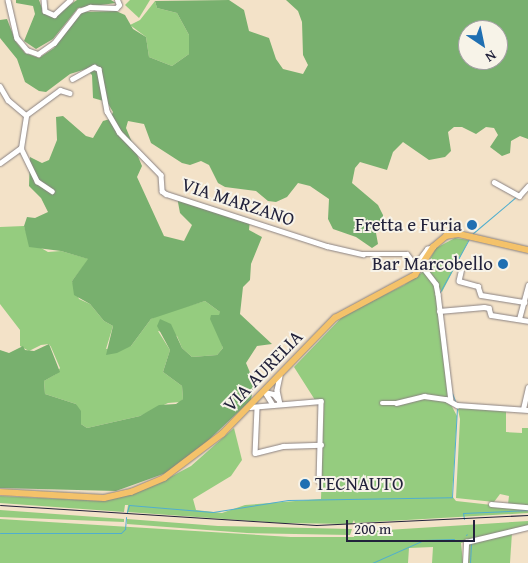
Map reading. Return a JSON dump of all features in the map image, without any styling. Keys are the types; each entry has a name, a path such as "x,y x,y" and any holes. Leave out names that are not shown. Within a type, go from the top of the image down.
{"main road":[{"name":"VIA AURELIA","path":"0,492 104,498 131,492 164,478 183,466 250,407 335,318 407,281 422,266 433,247 450,234 528,250"}],"street":[{"path":"8,0 17,38 27,50 38,54 54,43 79,11 90,7 116,8 119,3 117,0"},
{"path":"44,0 45,11 54,15 70,0"},
{"name":"VIA MARZANO","path":"72,79 94,66 99,69 107,111 119,132 162,175 162,191 166,194 327,246 363,254 407,254 415,265 427,249 433,247"},
{"path":"0,86 8,100 26,115"},
{"path":"52,191 37,181 22,148 26,115 60,90 70,93"},
{"path":"0,163 22,148"},
{"path":"494,182 517,196 528,186"},
{"path":"422,266 436,284 441,311 449,400"},
{"path":"462,268 459,281 478,286 481,295 524,302"},
{"path":"519,319 528,285"},
{"path":"441,311 484,307 489,308 491,315 528,321"},
{"path":"280,376 277,390 280,404"},
{"path":"382,403 396,403 424,396 449,400 457,405 526,410 528,388"},
{"path":"265,392 274,394 280,404"},
{"path":"265,392 273,405"},
{"path":"250,407 257,408 321,401 319,481"},
{"path":"257,408 255,453 283,446 321,445"},
{"path":"491,504 528,507"},
{"path":"464,563 466,542 528,527"}],"green space":[{"path":"16,0 39,0 43,11 52,17 77,0 111,0 116,3 78,8 53,39 36,49 24,41 35,14 33,6 16,3"},
{"path":"130,0 150,0 139,18 125,5"},
{"path":"229,0 244,10 249,31 269,38 276,59 283,69 303,74 308,65 303,55 302,22 298,11 286,0 528,0 528,139 520,136 511,141 510,153 502,156 490,147 498,135 494,128 486,127 476,134 462,127 454,127 448,132 451,151 445,157 429,160 403,142 393,152 387,170 360,162 355,168 352,183 378,205 383,215 383,224 376,233 378,244 372,248 356,237 333,229 328,219 329,199 310,186 298,183 287,197 276,202 268,201 256,191 225,187 218,183 209,165 201,161 190,165 182,163 151,143 144,124 128,121 126,128 142,166 137,177 164,236 184,241 192,225 180,213 177,197 250,219 249,230 262,237 251,264 250,280 243,287 240,314 272,344 257,346 246,363 254,382 251,400 197,451 166,473 116,491 0,488 0,350 9,353 23,346 25,350 34,351 49,344 60,372 44,381 45,394 76,404 81,411 81,424 87,428 140,416 159,405 176,404 183,399 182,386 163,372 170,350 157,326 160,319 171,324 182,348 192,357 217,355 223,348 210,319 211,315 219,315 220,312 205,301 151,319 131,346 117,353 106,355 113,326 104,321 90,304 74,295 72,281 88,259 61,251 29,247 24,226 27,217 35,218 48,212 41,198 29,186 30,157 42,163 49,160 57,140 56,117 63,116 86,136 93,138 103,121 110,119 113,112 107,102 93,98 92,75 86,69 70,74 46,92 39,91 25,82 17,59 0,38 0,20 7,19 16,42 25,53 39,58 54,48 82,12 116,11 125,15 133,29 146,37 149,57 172,66 189,54 189,35 177,13 157,8 155,1"},
{"path":"155,1 157,8 177,13 189,35 189,54 172,66 149,57 146,37 130,25 140,20"},
{"path":"24,226 29,241 48,252 61,251 89,259 72,281 79,299 90,304 104,321 113,326 106,349 131,346 151,319 161,314 205,301 220,312 219,335 223,348 217,355 192,357 182,348 177,336 158,331 170,350 163,372 182,386 183,399 180,402 168,403 140,416 87,428 81,424 76,404 45,394 44,381 56,374 60,368 51,347 49,344 41,345 29,351 20,346 20,330 0,304 0,227"},
{"path":"455,238 469,240 442,292 425,268 436,248"},
{"path":"424,271 437,291 449,401 457,416 452,496 456,501 528,509 528,513 355,523 354,520 352,524 281,523 127,512 128,505 125,505 124,512 0,503 0,496 104,501 125,496 163,481 191,466 234,428 242,460 231,476 193,499 196,510 222,513 245,505 321,499 324,401 315,400 294,367 344,315 404,285"},
{"path":"457,405 506,408 506,432 522,433 522,428 528,428 528,506 508,504 509,496 500,494 494,502 456,498 460,419"},
{"path":"0,510 124,519 124,522 0,517"},
{"path":"0,519 291,537 354,537 355,532 528,521 528,526 461,543 463,563 432,563 433,547 409,548 408,563 0,563"},
{"path":"127,519 218,526 352,529 350,535 247,533 127,524"},
{"path":"512,532 510,563 467,563 469,543"}],"waterway":[{"path":"472,234 517,196"},
{"path":"440,292 469,239"},
{"path":"452,393 455,401"},
{"path":"127,512 129,505 213,512 288,500 452,497 457,407"},
{"path":"464,519 463,513 528,510"},
{"path":"0,533 121,533 125,529 126,517"},
{"path":"372,563 424,540 454,539"},
{"path":"470,563 471,544"}],"railway":[{"path":"0,505 316,525 528,515"}],"place":[{"name":"Fretta e Furia","path":"472,225"},
{"name":"Bar Marcobello","path":"503,264"},
{"name":"TECNAUTO","path":"305,484"}]}
